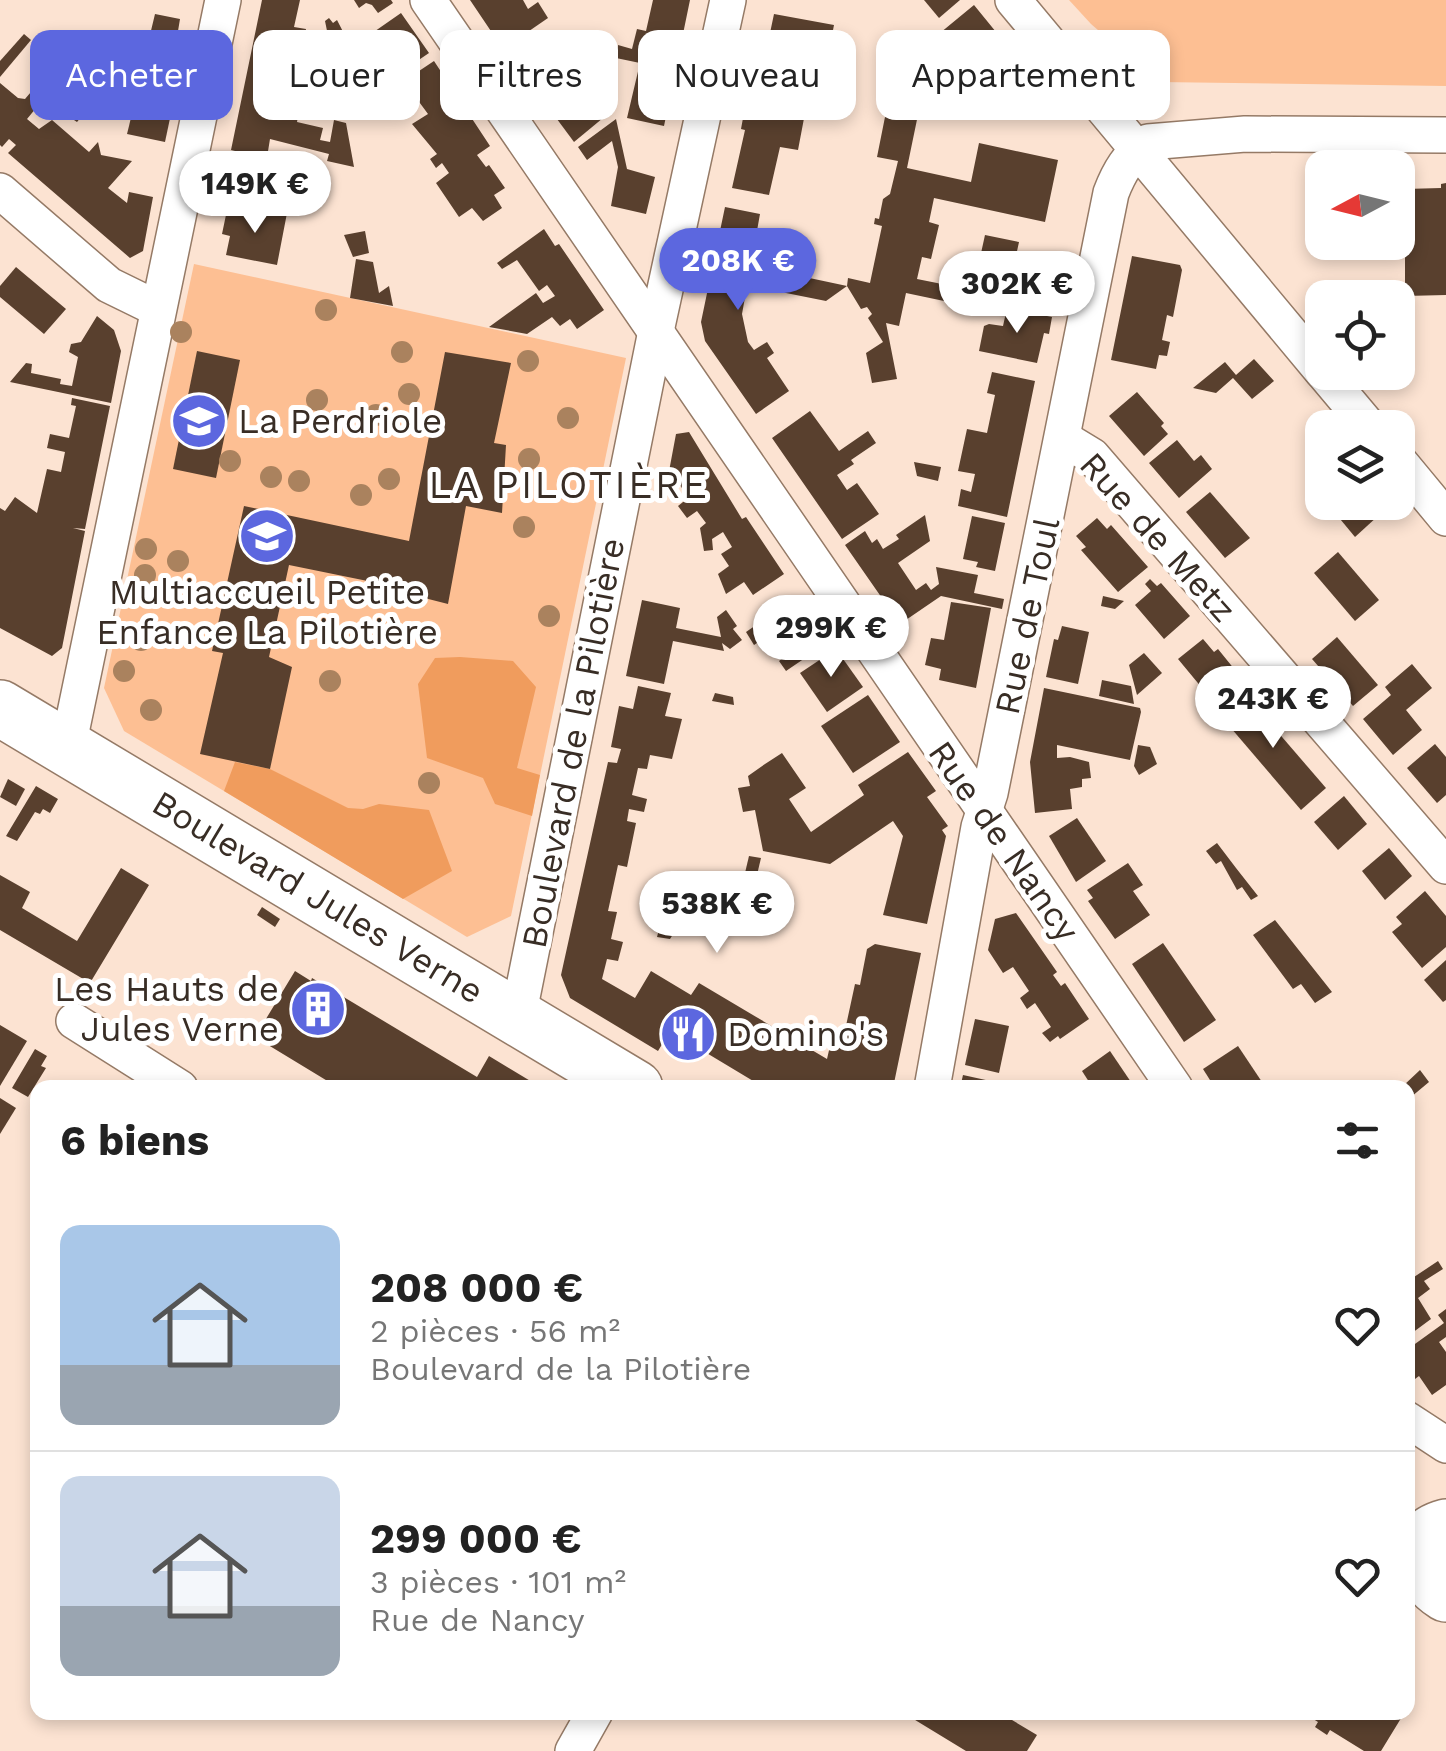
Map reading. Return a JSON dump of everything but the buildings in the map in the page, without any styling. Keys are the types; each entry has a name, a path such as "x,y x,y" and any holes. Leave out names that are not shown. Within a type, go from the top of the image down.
{"main road":[{"name":"Boulevard Jules Verne","path":"0,708 622,1080"},
{"path":"1425,1534 1420,1561 1424,1575 1446,1594"}],"street":[{"path":"68,747 223,0"},
{"name":"Rue de Nancy","path":"428,0 1169,1080"},
{"name":"Boulevard de la Pilotière","path":"518,1017 656,331 728,0"},
{"path":"1014,0 1305,351"},
{"path":"1136,150 1148,142 1245,134 1446,135"},
{"name":"Rue de Toul","path":"933,1080 983,809 990,793 1112,193 1118,174 1136,150"},
{"path":"0,191 109,285 158,309"},
{"path":"1338,390 1355,410"},
{"name":"Rue de Metz","path":"1064,438 1092,456 1446,866"},
{"path":"1415,481 1446,518"},
{"path":"74,1021 167,1080"},
{"path":"1415,1425 1446,1445"},
{"path":"573,1751 590,1720"}],"shaded area":[{"path":"1069,0 1446,0 1446,86 1170,82 1170,30 1098,30"},
{"path":"194,264 626,358 511,916 467,937 124,731 104,688"},
{"path":"435,658 513,661 536,687 517,768 540,775 532,816 495,804 483,778 427,758 418,684"},
{"path":"235,762 270,769 348,808 379,804 429,810 452,871 403,899 224,791"}],"place":[{"name":"La Perdriole","path":"199,421"},
{"name":"Multiaccueil Petite Enfance La Pilotière","path":"267,536"},
{"name":"Les Hauts de Jules Verne","path":"318,1009"},
{"name":"Domino's","path":"688,1034"}],"district":[{"name":"LA PILOTIÈRE","path":"569,485"}]}
